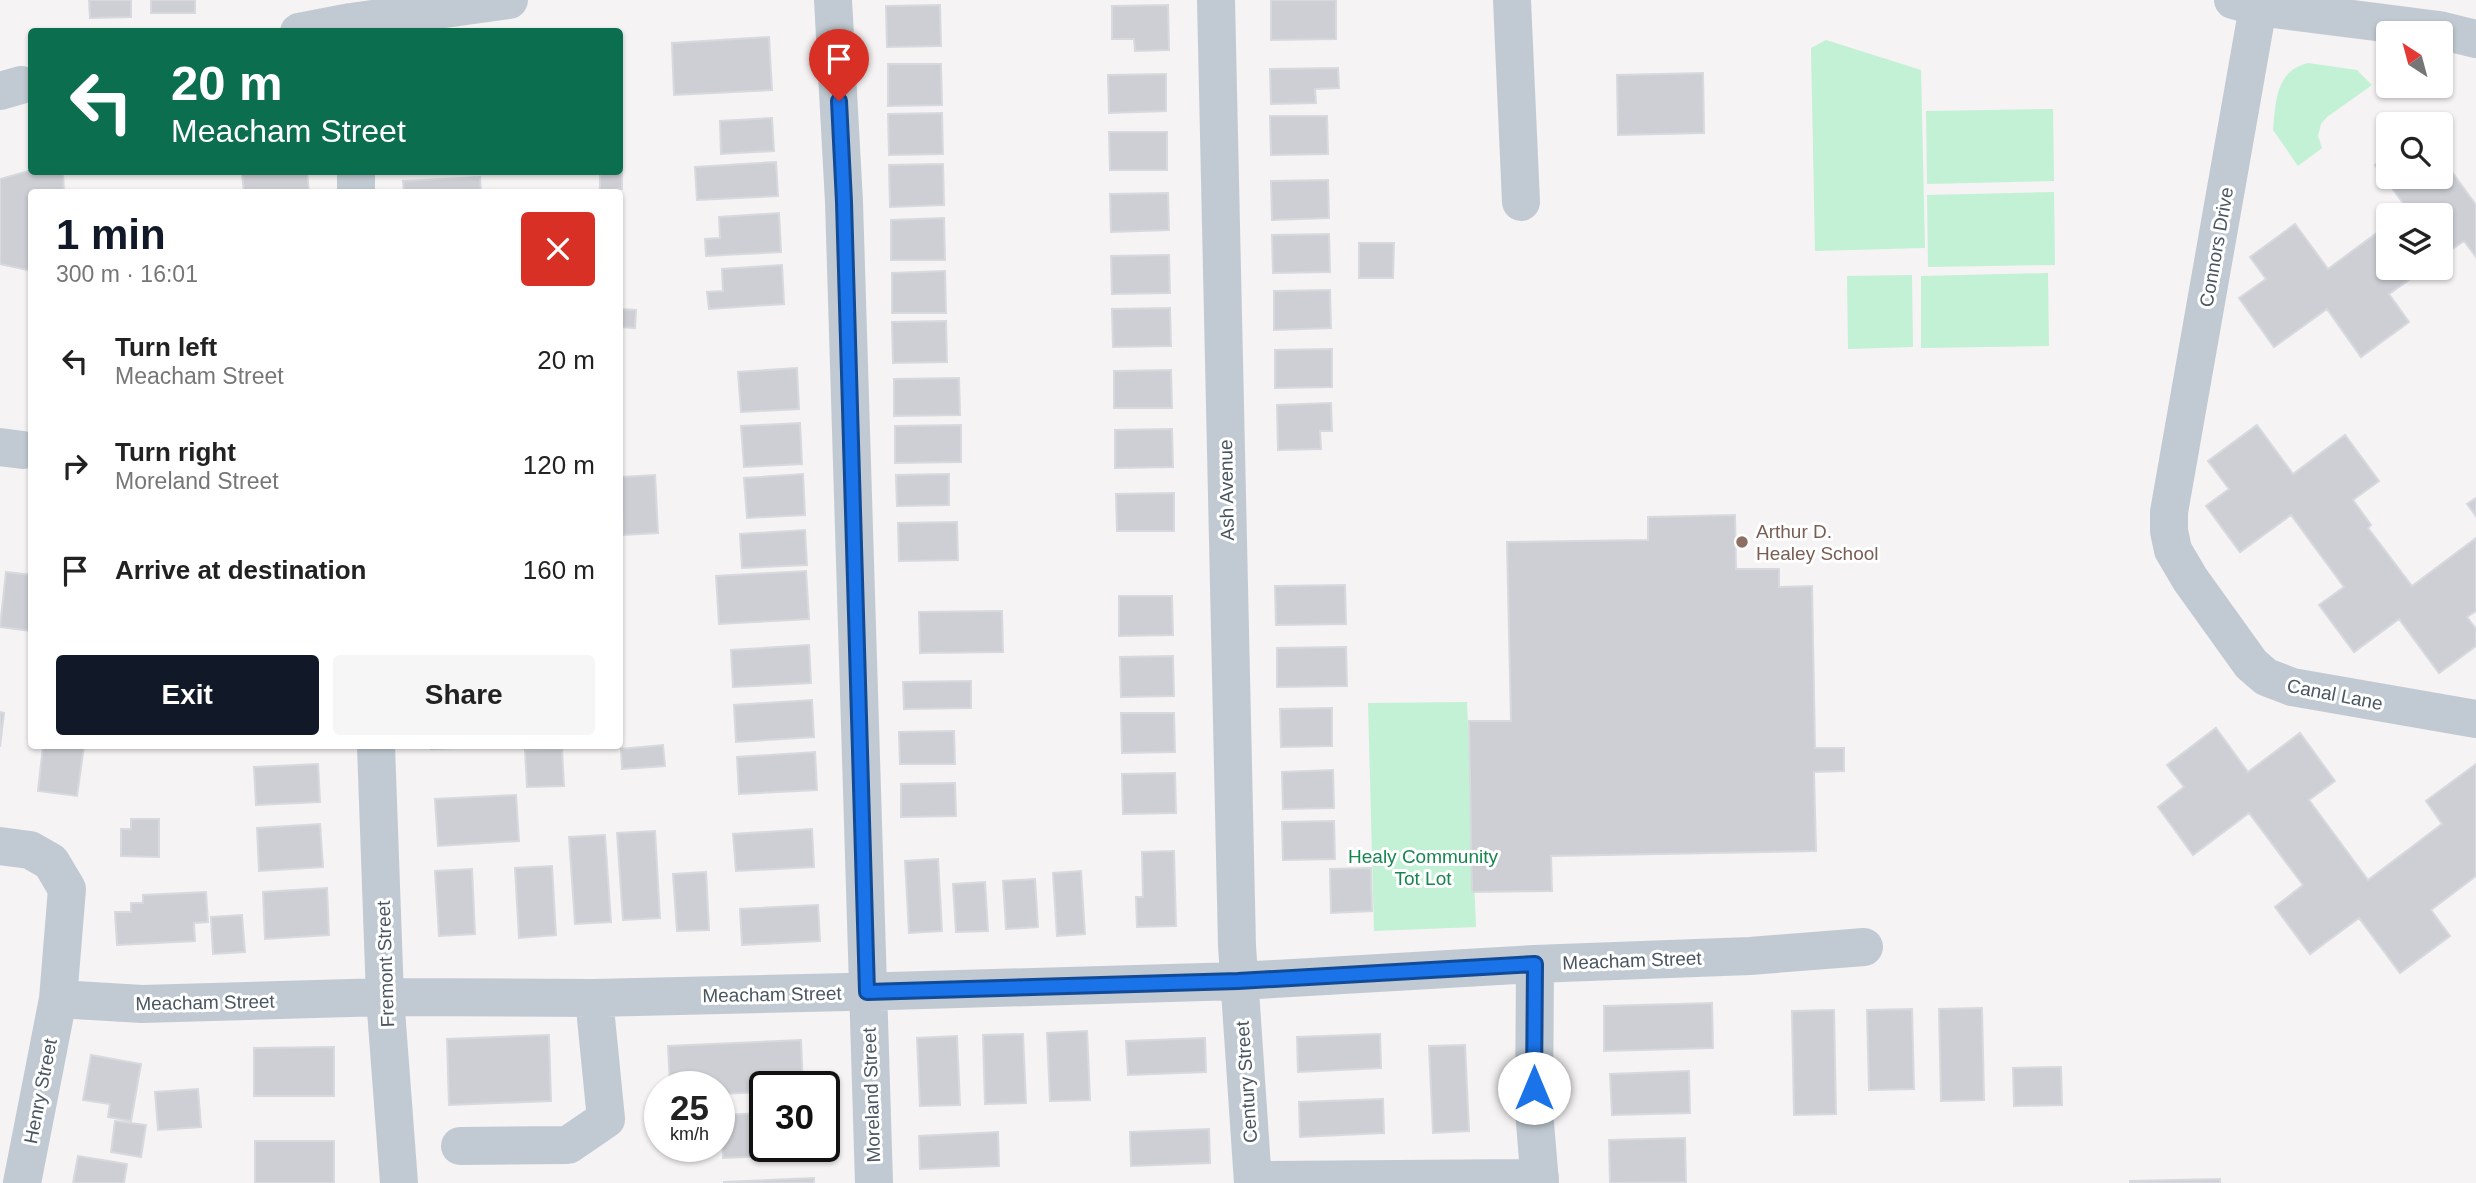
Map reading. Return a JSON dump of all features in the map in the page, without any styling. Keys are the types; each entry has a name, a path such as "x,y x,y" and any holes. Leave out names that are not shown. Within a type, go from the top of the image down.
{"street":[{"path":"309,28 350,11 509,0"},
{"name":"Moreland Street","path":"833,0 844,202 874,1183"},
{"name":"Ash Avenue","path":"1216,0 1238,981"},
{"path":"1512,0 1521,202"},
{"path":"2246,4 2439,30 2476,39"},
{"name":"Connors Drive","path":"2169,512 2246,4"},
{"name":"Canal Lane","path":"2169,512 2170,541 2182,566 2245,657 2266,677 2292,687 2476,719"},
{"name":"Fremont Street","path":"376,749 385,997 399,1183"},
{"name":"Henry Street","path":"0,846 30,850 51,862 67,889 58,999 22,1183"},
{"name":"Meacham Street","path":"58,999 142,1004 385,997 594,998 867,992 1238,981 1535,964 1750,956 1864,947"},
{"path":"1253,1181 1540,1180 1534,1111 1535,964"},
{"name":"Century Street","path":"1238,981 1253,1181"},
{"path":"460,1146 568,1145 606,1119 594,998"}],"green space":[{"path":"1826,40 1921,70 1925,248 1815,251 1811,48"},
{"path":"2308,63 2357,70 2372,85 2327,117 2321,124 2318,136 2322,148 2298,166 2273,130 2274,119 2283,80 2297,67"},
{"path":"2053,109 2054,181 1927,184 1926,111"},
{"path":"2054,192 2055,265 1928,267 1927,195"},
{"path":"2048,273 2049,346 1921,348 1921,276"},
{"path":"1912,275 1913,347 1848,349 1847,276"},
{"name":"Healy Community Tot Lot","path":"1467,702 1476,927 1374,931 1368,703"}],"building":[{"path":"89,0 131,0 131,17 90,18"},
{"path":"151,0 195,0 195,13 151,13"},
{"path":"1271,0 1336,0 1336,39 1271,40"},
{"path":"940,5 941,46 887,47 886,6"},
{"path":"1168,5 1169,50 1135,51 1134,39 1112,39 1112,6"},
{"path":"769,37 772,90 674,95 672,43"},
{"path":"888,64 941,64 942,105 888,106"},
{"path":"1338,68 1339,88 1315,89 1316,103 1271,104 1270,69"},
{"path":"1703,73 1704,133 1618,135 1617,75"},
{"path":"1166,74 1166,111 1109,113 1108,75"},
{"path":"942,113 943,154 889,155 888,114"},
{"path":"1270,116 1327,116 1328,154 1271,155"},
{"path":"772,118 774,151 721,154 720,121"},
{"path":"1109,132 1167,132 1167,170 1110,170"},
{"path":"776,162 778,196 697,200 695,167"},
{"path":"943,164 944,205 890,207 889,165"},
{"path":"28,171 28,175 63,175 64,189 28,189 28,270 0,264 0,179"},
{"path":"2453,173 2476,205 2476,257 2464,241 2453,249 2453,203 2403,203 2393,189 2453,189"},
{"path":"242,175 307,175 309,189 244,189"},
{"path":"600,175 622,175 622,189 600,189"},
{"path":"480,177 481,189 404,189 403,181"},
{"path":"1328,180 1329,218 1272,220 1271,181"},
{"path":"1168,193 1169,230 1111,232 1110,194"},
{"path":"779,213 781,252 706,256 705,239 720,238 719,217"},
{"path":"944,218 945,260 891,260 891,220"},
{"path":"2295,224 2328,269 2376,234 2376,280 2409,280 2389,294 2409,322 2361,357 2327,309 2274,347 2239,298 2266,279 2250,257"},
{"path":"1329,234 1330,272 1273,273 1272,235"},
{"path":"1359,243 1394,243 1393,278 1359,278"},
{"path":"1169,255 1170,293 1112,294 1111,256"},
{"path":"782,265 784,304 709,309 707,292 723,291 722,269"},
{"path":"945,271 946,313 892,313 892,273"},
{"path":"1330,290 1331,328 1274,330 1274,291"},
{"path":"1170,308 1171,346 1113,347 1112,309"},
{"path":"623,309 636,310 635,328 623,327"},
{"path":"946,321 947,362 893,363 892,322"},
{"path":"1332,349 1332,387 1275,388 1275,350"},
{"path":"797,368 799,409 741,412 738,372"},
{"path":"1171,370 1172,408 1114,408 1114,371"},
{"path":"959,378 960,415 894,416 894,379"},
{"path":"1331,403 1332,431 1320,431 1321,449 1278,450 1277,405"},
{"path":"800,423 802,464 744,467 741,426"},
{"path":"961,425 961,462 895,463 895,426"},
{"path":"2257,425 2293,474 2345,435 2379,481 2353,500 2371,525 2368,528 2412,586 2476,538 2476,611 2467,617 2476,629 2476,646 2439,673 2399,619 2354,652 2319,605 2344,587 2291,515 2240,552 2206,506 2229,489 2208,461"},
{"path":"1172,429 1173,467 1115,468 1115,430"},
{"path":"803,474 805,515 747,518 744,478"},
{"path":"949,474 949,505 897,506 896,475"},
{"path":"655,475 658,533 623,535 623,477"},
{"path":"1174,493 1174,531 1117,531 1116,494"},
{"path":"2476,498 2476,516 2467,504"},
{"path":"1735,515 1736,569 1779,569 1779,587 1812,586 1815,748 1844,748 1844,771 1814,772 1816,851 1551,856 1552,891 1472,892 1469,721 1511,721 1507,542 1648,540 1648,517"},
{"path":"957,522 958,560 899,561 898,523"},
{"path":"805,530 807,565 742,568 740,534"},
{"path":"806,571 809,619 719,624 716,576"},
{"path":"6,572 28,575 28,630 0,627"},
{"path":"1345,585 1346,624 1276,625 1275,586"},
{"path":"1119,596 1172,596 1173,635 1119,636"},
{"path":"1002,611 1003,652 920,653 919,612"},
{"path":"809,645 811,683 733,687 731,650"},
{"path":"1346,647 1347,686 1277,687 1277,648"},
{"path":"1173,656 1174,696 1121,697 1120,657"},
{"path":"971,681 971,708 904,709 903,682"},
{"path":"812,700 814,737 736,742 734,705"},
{"path":"1332,708 1332,746 1281,747 1280,709"},
{"path":"0,712 4,713 0,747"},
{"path":"1121,713 1174,713 1175,752 1122,753"},
{"path":"2216,728 2248,772 2300,733 2335,781 2309,800 2368,880 2442,824 2426,801 2476,764 2476,876 2431,910 2450,936 2400,973 2359,918 2310,954 2275,907 2303,885 2249,813 2193,855 2158,807 2184,787 2167,765"},
{"path":"954,731 955,764 900,764 899,732"},
{"path":"663,745 665,766 622,769 623,749"},
{"path":"43,749 84,749 77,796 38,791"},
{"path":"562,749 564,786 527,787 525,750"},
{"path":"815,752 817,790 739,794 737,757"},
{"path":"318,764 320,802 256,805 254,767"},
{"path":"1333,770 1334,808 1283,809 1282,772"},
{"path":"1175,773 1176,813 1123,814 1122,774"},
{"path":"955,783 956,816 901,817 901,784"},
{"path":"516,795 519,841 438,846 435,799"},
{"path":"131,819 159,819 159,857 121,856 121,829 131,829"},
{"path":"1334,821 1335,859 1283,860 1282,822"},
{"path":"320,824 323,867 259,871 257,828"},
{"path":"812,829 814,867 736,871 733,834"},
{"path":"655,831 660,918 623,920 617,833"},
{"path":"605,835 611,922 575,924 569,837"},
{"path":"1174,851 1176,926 1137,927 1136,897 1143,897 1142,852"},
{"path":"938,859 942,931 909,933 905,861"},
{"path":"552,866 556,935 519,938 515,868"},
{"path":"1371,868 1372,911 1331,913 1330,869"},
{"path":"472,869 475,934 439,936 435,871"},
{"path":"1081,871 1085,934 1057,936 1053,873"},
{"path":"706,872 709,930 677,931 673,874"},
{"path":"1035,879 1038,927 1006,929 1003,881"},
{"path":"985,882 988,931 956,932 953,884"},
{"path":"327,888 329,935 265,939 263,892"},
{"path":"206,892 208,922 194,923 195,941 117,945 115,912 131,912 131,903 143,903 143,895"},
{"path":"818,905 820,941 742,945 740,909"},
{"path":"242,915 245,952 213,954 211,917"},
{"path":"1712,1003 1713,1048 1604,1051 1604,1006"},
{"path":"1982,1008 1984,1100 1941,1101 1939,1009"},
{"path":"1912,1009 1914,1089 1869,1090 1867,1010"},
{"path":"1834,1010 1836,1114 1794,1115 1792,1011"},
{"path":"1087,1031 1090,1100 1050,1101 1047,1033"},
{"path":"1023,1034 1026,1103 985,1104 983,1035"},
{"path":"1380,1034 1381,1068 1298,1072 1297,1037"},
{"path":"549,1035 551,1101 449,1105 447,1039"},
{"path":"957,1036 960,1105 920,1106 917,1038"},
{"path":"1205,1038 1206,1072 1128,1075 1126,1041"},
{"path":"801,1040 802,1071 749,1071 749,1093 735,1093 735,1071 669,1071 668,1046"},
{"path":"1465,1045 1469,1131 1433,1133 1429,1046"},
{"path":"334,1047 334,1096 254,1096 254,1048"},
{"path":"91,1055 141,1064 131,1121 108,1117 110,1104 83,1100"},
{"path":"2061,1067 2062,1105 2014,1106 2013,1068"},
{"path":"1689,1071 1690,1113 1612,1115 1610,1074"},
{"path":"198,1089 201,1127 158,1130 155,1092"},
{"path":"1383,1099 1384,1133 1300,1137 1299,1102"},
{"path":"735,1114 749,1114 749,1157 735,1157"},
{"path":"115,1121 146,1125 141,1157 111,1152"},
{"path":"1209,1129 1210,1163 1131,1166 1130,1132"},
{"path":"998,1132 999,1166 920,1169 919,1136"},
{"path":"1685,1138 1686,1182 1610,1183 1609,1140"},
{"path":"255,1141 334,1141 334,1183 255,1183"},
{"path":"78,1156 127,1164 124,1183 73,1183"},
{"path":"814,1178 814,1183 724,1183 724,1182"},
{"path":"2220,1179 2220,1183 2130,1183 2130,1181"}],"place":[{"name":"Arthur D. Healey School","path":"1742,542"}],"route":[{"path":"839,101 867,992 1238,981 1535,964 1534,1088"}]}
